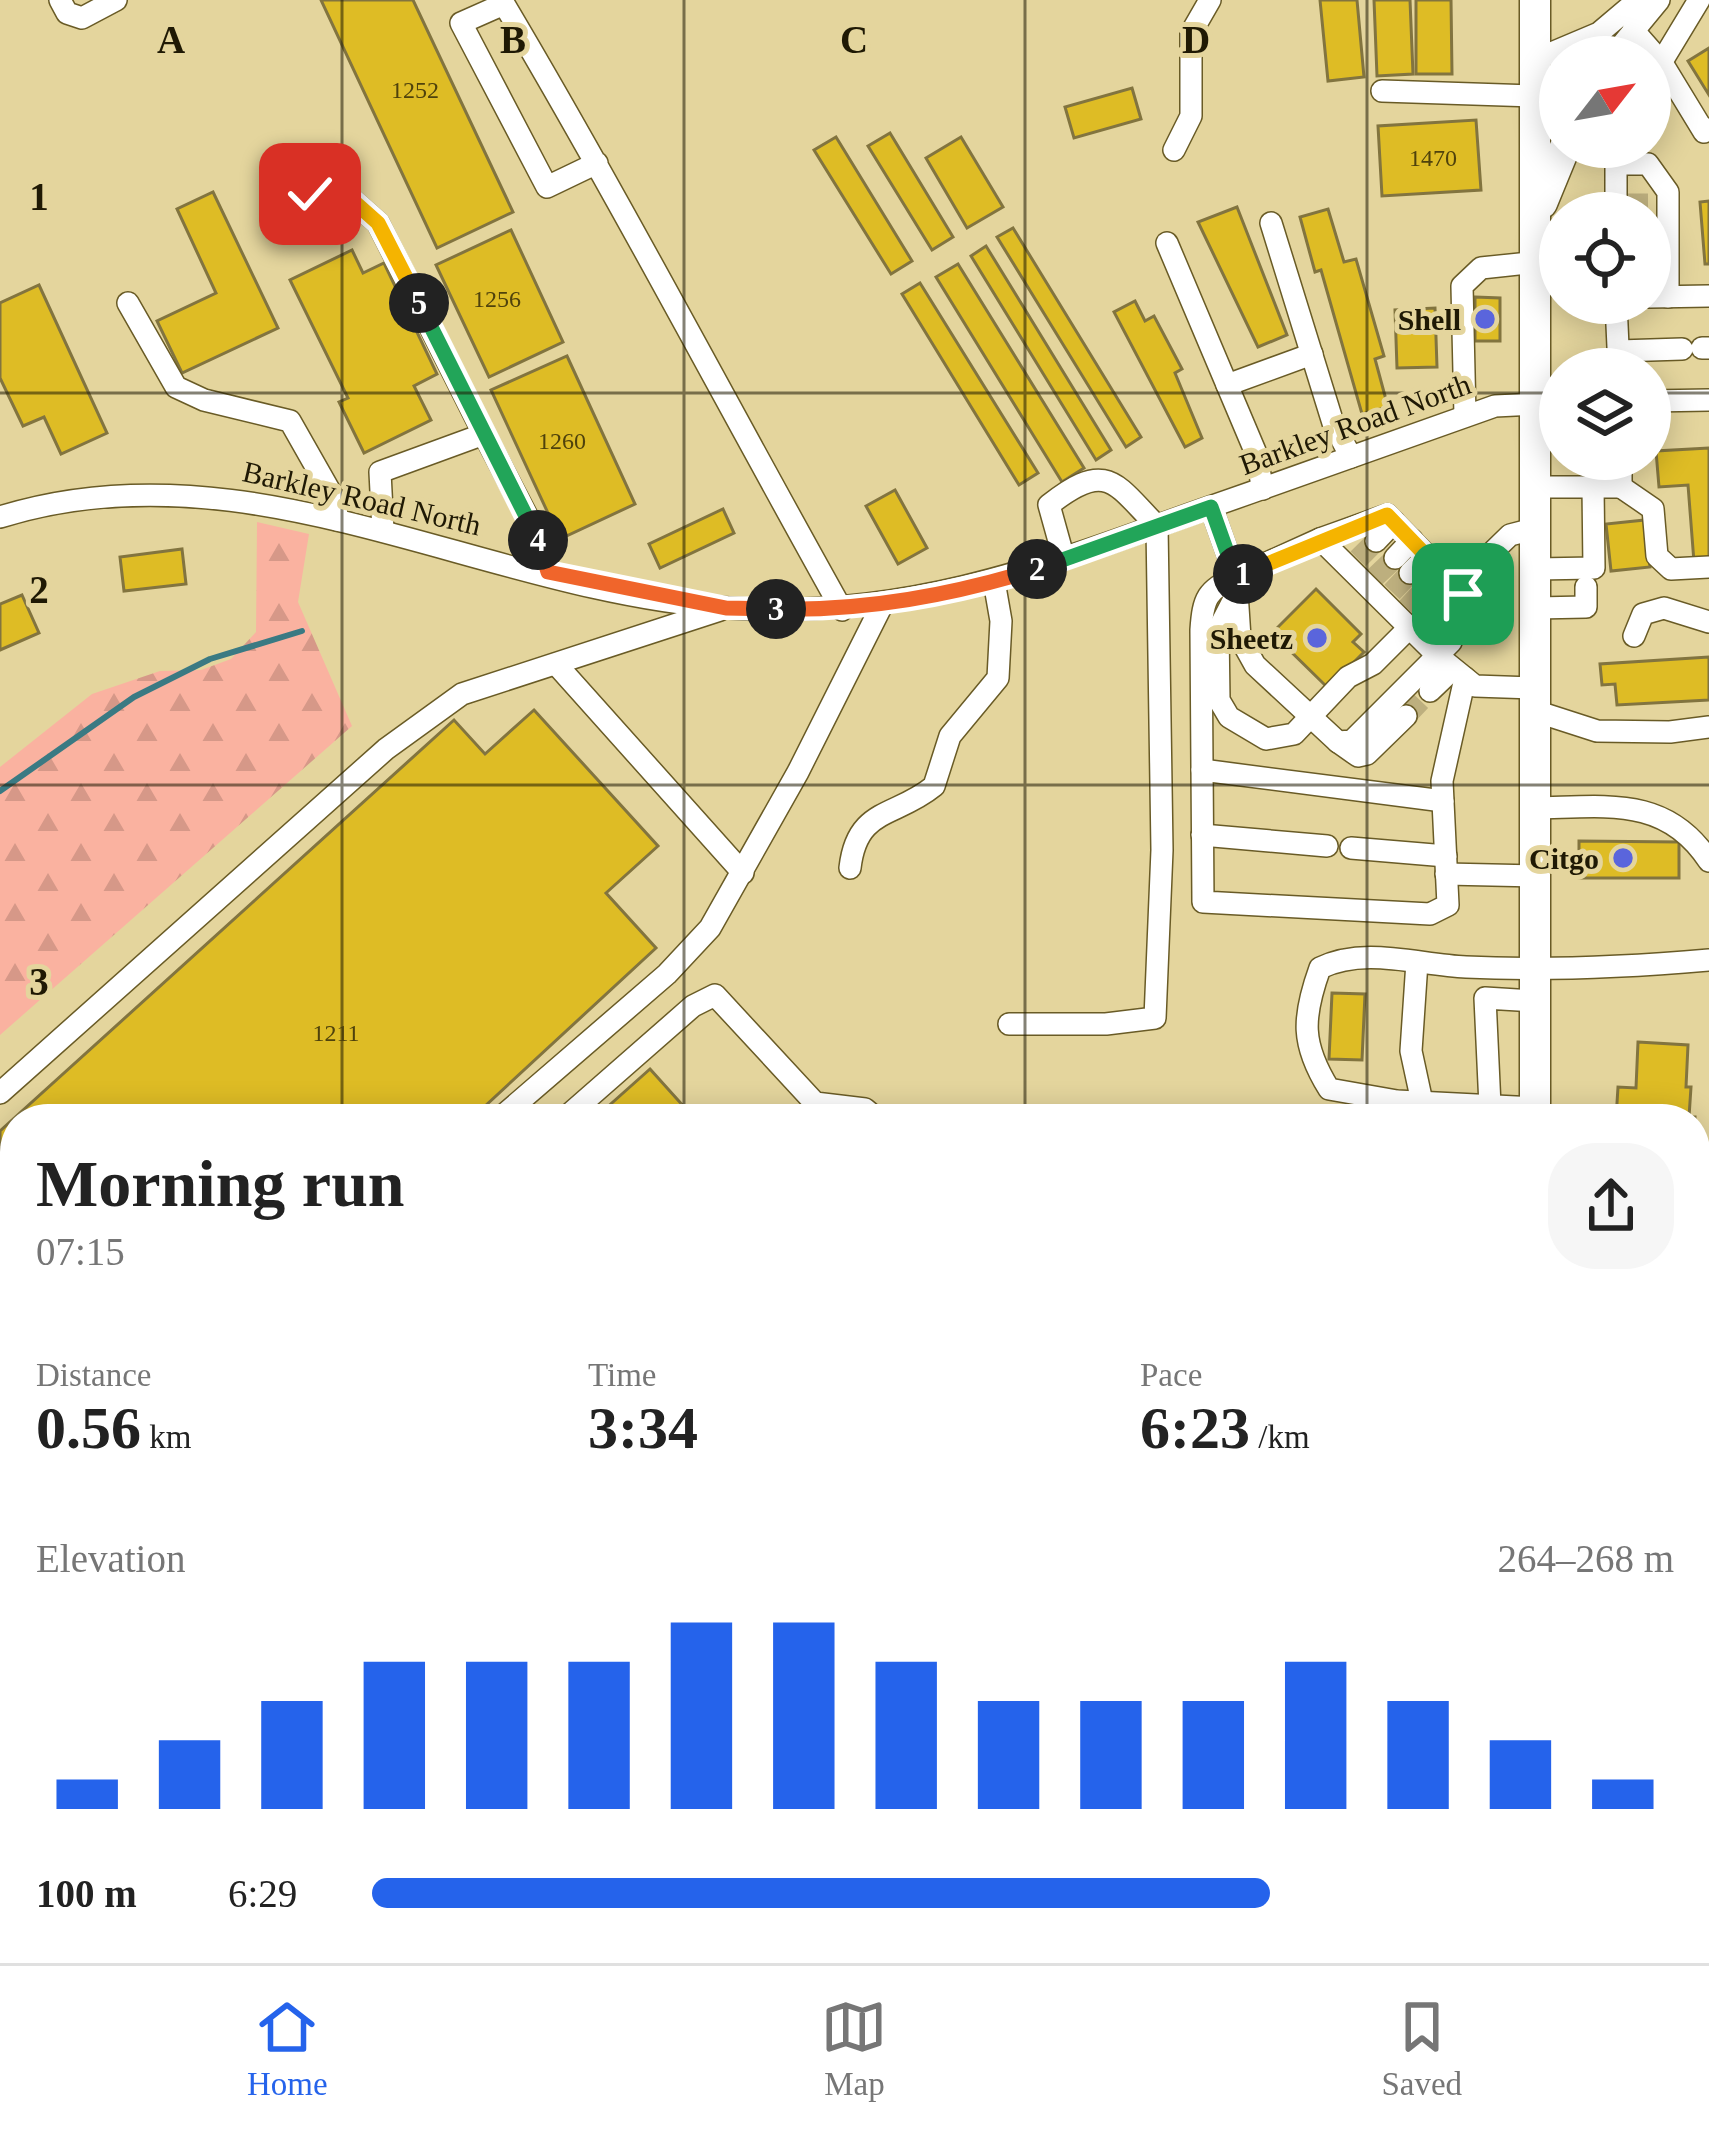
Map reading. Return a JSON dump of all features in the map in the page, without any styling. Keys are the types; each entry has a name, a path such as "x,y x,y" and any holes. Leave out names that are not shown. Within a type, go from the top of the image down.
{"highway":[{"path":"1534,0 1541,36"},
{"path":"1539,85 1535,96 1539,222"},
{"path":"1538,214 1557,168"},
{"path":"1535,1104 1539,480"}],"street":[{"path":"60,0 67,13 82,18 116,0"},
{"path":"1174,150 1191,116 1191,32 1210,0"},
{"path":"1594,36 1638,0"},
{"path":"1628,36 1659,0"},
{"path":"1671,47 1699,0"},
{"path":"597,163 547,187 461,23 504,4 597,163 842,610"},
{"path":"1633,30 1636,36"},
{"path":"1382,91 1535,96"},
{"path":"1671,91 1704,132 1709,129"},
{"path":"310,194 342,191 378,223 537,535 548,572"},
{"path":"1271,223 1333,423 1352,457"},
{"path":"1167,244 1256,452 1263,488"},
{"path":"1465,416 1462,286 1480,268 1539,273"},
{"path":"1671,297 1709,296"},
{"path":"128,303 176,387 204,400 290,421 336,502 337,520"},
{"path":"1227,385 1312,354"},
{"path":"1671,401 1709,400"},
{"name":"Barkley Road North","path":"0,517 120,494 208,495 726,608 842,610 994,581 1495,406 1539,404"},
{"path":"383,531 380,472 484,434"},
{"path":"1009,1024 1106,1024 1155,1018 1162,850 1157,526 1124,485 1106,480 1068,489 1049,505 1064,559"},
{"path":"1621,480 1621,487"},
{"path":"1538,487 1621,487 1653,509 1657,556 1671,569 1709,567"},
{"path":"1536,569 1594,568 1593,487"},
{"path":"1211,507 1237,585 1240,638 1255,664 1358,756 1367,754 1406,716"},
{"path":"1387,515 1463,594 1451,642 1442,781 1448,905 1430,914 1203,902 1203,601 1211,587 1237,585 1320,539 1387,515"},
{"path":"1376,541 1394,523"},
{"path":"1237,585 1218,630 1222,709 1266,739 1278,740 1294,734 1311,717 1434,563 1537,528"},
{"path":"1320,539 1402,599 1452,668 1475,686 1535,699 1597,731 1670,732 1709,727"},
{"path":"1402,599 1434,563"},
{"path":"850,868 853,842 867,822 934,786 950,736 998,678 1001,622 994,581"},
{"path":"1536,608 1586,607 1586,587"},
{"path":"516,1104 667,974 710,928 875,627 882,604"},
{"path":"0,1093 386,749 462,694 726,608"},
{"path":"1634,636 1643,614 1664,608 1709,622"},
{"path":"556,664 742,873"},
{"path":"1430,691 1452,668"},
{"path":"1338,742 1352,741 1452,668"},
{"path":"1202,770 1443,801"},
{"path":"1535,808 1655,811 1697,843 1709,861"},
{"path":"1202,835 1327,846"},
{"path":"1352,848 1535,876"},
{"path":"1456,1104 1348,1096 1329,1089 1308,1055 1307,1003 1320,968 1342,957 1486,967 1709,960"},
{"path":"1417,962 1411,1051 1422,1102"},
{"path":"1486,967 1490,1104"},
{"path":"581,1104 693,1006 715,995 815,1103 824,1104"},
{"path":"1485,998 1535,1001"}],"green space":[{"path":"257,522 309,534 298,602 352,726 0,1035 0,767 92,694 160,671 201,670 231,659 256,632"}],"building":[{"path":"321,0 413,0 513,212 437,248"},
{"path":"1320,0 1357,0 1364,77 1328,81"},
{"path":"1374,0 1410,0 1413,74 1377,76"},
{"path":"1416,0 1451,0 1452,74 1416,74"},
{"path":"1709,48 1709,95 1688,61"},
{"path":"1132,88 1141,119 1074,138 1065,107"},
{"path":"1476,120 1481,190 1382,196 1378,126"},
{"path":"890,133 953,237 932,250 868,146"},
{"path":"836,137 912,261 891,274 814,150"},
{"path":"961,137 1003,207 967,228 926,158"},
{"path":"213,192 278,328 182,373 157,321 216,293 177,209"},
{"path":"1709,201 1709,264 1705,264 1700,202"},
{"path":"1237,207 1287,335 1258,347 1198,222"},
{"path":"1328,209 1344,262 1356,259 1384,356 1375,359 1388,407 1362,414 1321,270 1315,272 1300,217"},
{"path":"1013,228 1141,437 1126,447 997,237"},
{"path":"511,230 563,342 489,377 436,265"},
{"path":"986,246 1111,450 1096,460 971,256"},
{"path":"352,250 363,273 384,263 437,374 414,386 431,420 364,453 339,402 348,398 290,280"},
{"path":"958,264 1084,468 1062,482 936,277"},
{"path":"920,283 1038,473 1019,485 902,294"},
{"path":"39,285 107,433 61,454 44,417 23,426 0,378 0,303"},
{"path":"1475,297 1500,298 1500,341 1475,341"},
{"path":"1135,301 1145,321 1154,316 1182,369 1175,373 1202,438 1185,447 1114,312"},
{"path":"1435,308 1437,367 1397,368 1395,310"},
{"path":"567,356 635,504 560,539 491,390"},
{"path":"1709,448 1709,561 1694,562 1688,485 1659,487 1658,480 1671,480 1671,450"},
{"path":"895,490 927,548 898,564 866,506"},
{"path":"723,509 734,533 660,568 649,544"},
{"path":"1645,520 1650,567 1611,571 1606,524"},
{"path":"182,549 186,584 124,591 120,557"},
{"name":"Sheetz","path":"1316,589 1361,634 1353,642 1364,652 1328,688 1272,633"},
{"path":"22,595 39,633 0,650 0,604"},
{"path":"1709,657 1709,700 1617,705 1615,684 1602,685 1600,664"},
{"path":"534,710 658,846 606,893 656,948 487,1104 30,1104 454,720 485,754"},
{"path":"1579,841 1679,842 1679,878 1579,878"},
{"path":"1332,993 1365,994 1362,1060 1329,1059"},
{"path":"1638,1042 1688,1045 1690,1104 1617,1104 1618,1087 1636,1088"},
{"path":"650,1069 682,1104 611,1104"}],"waterway":[{"path":"0,791 134,697 210,659 302,631"}],"tunnel":[{"path":"1358,559 1376,541"},
{"path":"1375,577 1395,558"},
{"path":"1392,592 1410,573"},
{"path":"1407,608 1425,589"},
{"path":"1421,622 1437,606"},
{"path":"1406,716 1430,691"}],"place":[{"name":"Shell","path":"1485,319"},
{"name":"Sheetz","path":"1317,638"},
{"name":"Citgo","path":"1623,858"}],"route":[{"path":"310,194 342,191 378,223 537,535 548,572 726,608 849,609 934,598 1034,570 1211,507 1236,577 1387,515 1463,594"}]}
